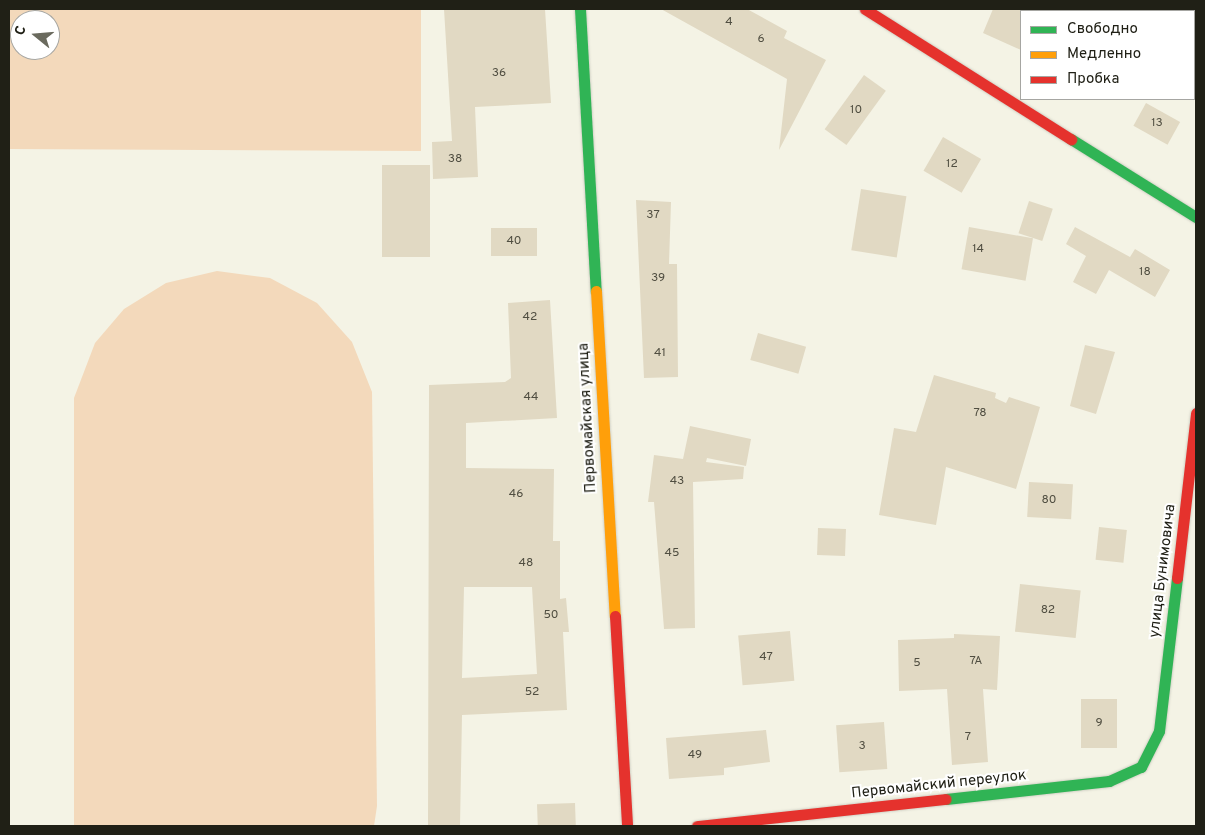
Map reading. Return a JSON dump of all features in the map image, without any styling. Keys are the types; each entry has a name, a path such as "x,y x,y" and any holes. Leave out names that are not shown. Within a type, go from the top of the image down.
{"street":[{"name":"Первомайская улица","path":"580,9 627,826"},
{"path":"865,9 1196,217"},
{"name":"улица Бунимовича","path":"1159,731 1196,413"},
{"name":"Первомайский переулок","path":"697,826 1109,781 1141,767 1159,731"}],"shaded area":[{"path":"9,9 421,9 421,151 9,149"},
{"path":"217,271 270,278 317,303 352,342 372,392 377,806 374,826 74,826 74,398 95,343 124,309 166,283"}],"building":[{"path":"444,9 545,9 551,103 475,107 478,177 433,179 432,142 452,141"},
{"path":"661,9 747,9 787,31 784,38 826,60 779,150 787,79"},
{"path":"993,9 1021,9 1020,50 983,33"},
{"path":"864,75 886,91 846,145 825,129"},
{"path":"1146,103 1180,122 1168,145 1133,126"},
{"path":"943,137 981,159 962,193 924,171"},
{"path":"382,165 430,165 430,257 382,257"},
{"path":"861,189 906,196 897,257 851,250"},
{"path":"636,200 671,202 669,264 677,264 678,377 644,378"},
{"path":"1029,201 1053,209 1042,241 1018,233"},
{"path":"969,227 1033,238 1026,281 962,269"},
{"path":"1075,227 1130,257 1135,249 1170,270 1155,297 1109,270 1096,294 1073,282 1086,256 1066,244"},
{"path":"491,228 537,228 537,256 491,256"},
{"path":"550,300 557,418 466,423 466,468 554,469 553,541 560,541 560,599 566,598 569,632 563,632 567,710 462,715 460,826 428,826 429,385 505,382 511,378 508,303","holes":["464,587 532,587 537,674 462,678"]},
{"path":"758,333 806,347 798,374 750,360"},
{"path":"1085,345 1115,352 1096,414 1070,406"},
{"path":"934,375 996,393 995,398 1006,403 1009,397 1040,407 1016,489 946,467 936,525 879,515 894,428 916,432"},
{"path":"690,426 751,439 746,466 707,458 706,462 744,467 743,479 693,482 695,628 664,629 654,502 648,502 654,455 683,459"},
{"path":"1029,482 1073,484 1071,519 1027,517"},
{"path":"1099,527 1127,530 1123,563 1096,560"},
{"path":"818,528 846,529 845,556 817,555"},
{"path":"1020,584 1081,590 1076,638 1015,632"},
{"path":"790,631 794,681 743,685 738,636"},
{"path":"954,634 1000,636 997,690 983,689 988,762 952,765 947,689 899,691 898,640 954,638"},
{"path":"1081,699 1117,699 1117,748 1081,748"},
{"path":"884,722 887,769 839,772 836,725"},
{"path":"766,730 770,762 724,768 724,775 669,779 666,738"},
{"path":"575,803 576,826 538,826 537,804"}],"traffic: fast":[{"path":"580,9 596,291"},
{"path":"1071,139 1196,217"},
{"path":"946,799 1109,781 1141,767 1159,731 1177,578"}],"traffic: slow":[{"path":"596,291 615,616"}],"traffic: jam":[{"path":"865,9 1071,139"},
{"path":"1177,578 1196,413"},
{"path":"615,616 627,826"},
{"path":"697,826 946,799"}]}
